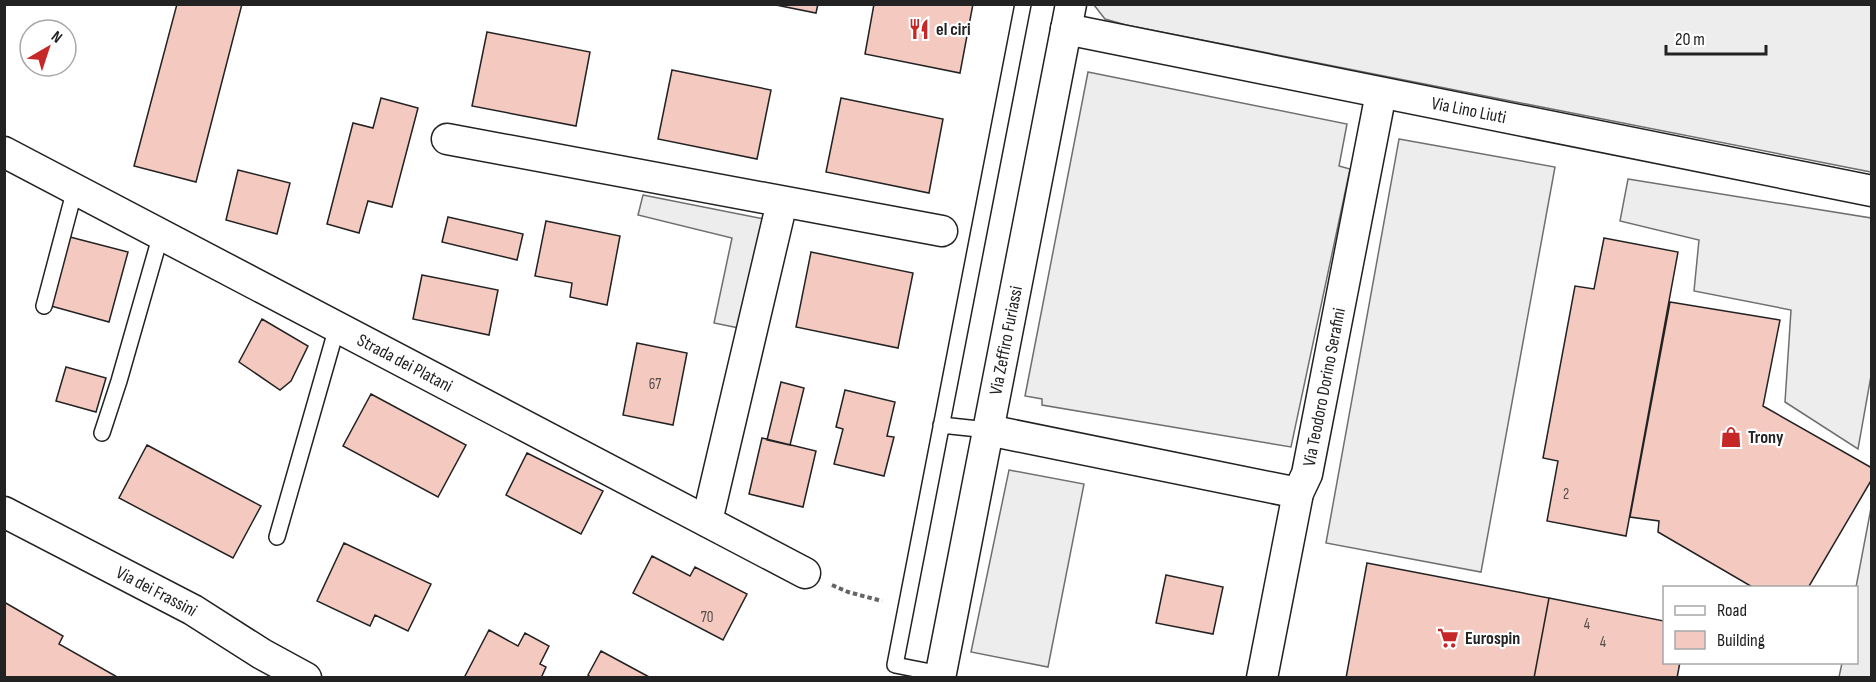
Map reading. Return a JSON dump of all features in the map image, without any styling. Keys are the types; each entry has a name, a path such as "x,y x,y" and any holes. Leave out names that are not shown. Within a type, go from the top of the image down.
{"street":[{"name":"Via Lino Liuti","path":"1068,17 1381,93 1872,191"},
{"name":"Via Zeffiro Furiassi","path":"941,676 1068,17"},
{"name":"Via Teodoro Dorino Serafini","path":"1262,678 1298,493 1307,474 1381,93"},
{"path":"447,140 942,231"},
{"name":"Strada dei Platani","path":"4,152 805,573"},
{"path":"706,521 782,202"},
{"path":"988,430 1298,493"},
{"name":"Via dei Frassini","path":"4,513 192,610 262,654 306,678"}],"lane":[{"path":"941,676 895,665 1023,4"},
{"path":"44,306 75,189"},
{"path":"102,433 161,234"},
{"path":"277,537 337,327"},
{"path":"941,425 988,430"}],"path":[{"path":"805,573 848,592 906,608"}],"shaded area":[{"path":"1094,5 1871,5 1871,172 1126,25 1105,19"},
{"path":"1088,72 1347,124 1339,166 1350,169 1291,447 1042,405 1042,399 1025,396"},
{"path":"1399,139 1555,167 1481,572 1326,543"},
{"path":"1628,179 1871,218 1871,376 1858,449 1785,402 1791,310 1694,291 1699,240 1620,221"},
{"path":"643,195 764,219 739,328 714,323 732,238 638,215"},
{"path":"1009,470 1084,484 1048,667 971,652"},
{"path":"1871,508 1871,677 1839,677 1842,664 1858,664 1858,586 1856,586"}],"building":[{"path":"177,4 242,4 196,182 134,166"},
{"path":"771,4 818,4 816,13"},
{"name":"el ciri","path":"874,4 973,4 960,73 865,54"},
{"path":"487,32 590,52 576,126 472,106"},
{"path":"672,70 771,90 757,159 658,139"},
{"path":"381,98 418,108 392,207 368,201 359,233 327,224 353,123 373,128"},
{"path":"841,98 943,119 929,193 826,172"},
{"path":"238,170 290,183 277,234 226,220"},
{"path":"448,217 523,234 517,260 442,242"},
{"path":"546,221 620,236 607,305 570,297 572,283 535,276"},
{"path":"70,237 128,252 109,322 51,306"},
{"path":"1604,238 1678,252 1626,536 1547,521 1558,461 1543,458 1575,286 1594,289"},
{"path":"811,252 913,273 898,348 796,327"},
{"path":"422,275 498,290 489,335 413,319"},
{"name":"Trony","path":"1670,302 1780,320 1763,406 1872,468 1872,479 1809,586 1751,586 1658,532 1659,521 1630,517"},
{"path":"262,319 308,346 291,381 280,390 239,362"},
{"path":"637,343 687,353 673,425 623,415"},
{"path":"66,367 106,378 96,412 56,401"},
{"path":"781,382 804,388 790,445 767,440"},
{"path":"845,390 895,402 887,436 894,437 884,476 834,464 843,429 836,427"},
{"path":"371,394 466,445 438,497 343,446"},
{"path":"762,438 816,451 803,507 749,494"},
{"path":"147,445 261,506 233,558 119,498"},
{"path":"527,453 603,491 581,534 506,495"},
{"path":"344,543 431,584 408,631 375,615 370,626 317,601"},
{"path":"652,556 690,576 695,567 747,594 723,640 633,593"},
{"name":"Eurospin","path":"1367,563 1549,598 1534,678 1346,678"},
{"path":"1166,575 1223,587 1213,634 1156,623"},
{"path":"1549,598 1663,621 1663,664 1680,664 1677,678 1534,678"},
{"path":"4,602 63,636 59,644 119,678 4,677"},
{"path":"489,630 518,646 525,633 549,646 540,664 546,667 541,678 464,678"},
{"path":"601,651 651,678 591,678 588,675"}],"place":[{"name":"el ciri","path":"919,29"},
{"name":"Trony","path":"1731,437"},
{"name":"Eurospin","path":"1448,638"}]}
